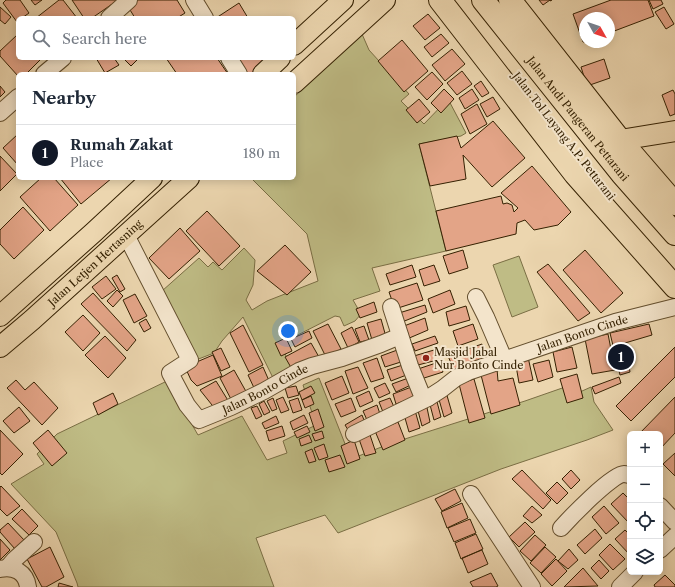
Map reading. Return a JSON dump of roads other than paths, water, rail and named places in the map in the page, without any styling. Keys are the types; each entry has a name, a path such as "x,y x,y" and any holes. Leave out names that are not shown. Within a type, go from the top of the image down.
{"highway":[{"path":"440,0 575,174 673,278"},
{"name":"Jalan Tol Layang A.P. Pettarani","path":"457,0 673,278"},
{"name":"Jalan Andi Pangeran Pettarani","path":"483,0 622,174 675,234"},
{"path":"497,0 515,25 675,214"},
{"name":"Jalan Andi Pangeran Pettarani","path":"510,0 620,140 675,204"}],"main road":[{"path":"296,43 343,0"},
{"path":"296,82 385,0"},
{"path":"265,72 278,60"},
{"path":"620,140 675,131"},
{"path":"0,316 150,180"},
{"name":"Jalan Letjen Hertasning","path":"0,347 187,180"}],"street":[{"path":"111,16 129,0"},
{"path":"194,0 204,16"},
{"path":"46,72 61,60"},
{"path":"231,60 239,72"},
{"path":"0,113 16,99"},
{"name":"Jalan Bonto Cinde","path":"126,235 190,360 170,373 187,405 199,420 264,391 299,371 342,358 400,336"},
{"path":"476,297 504,359"},
{"path":"391,307 410,366 421,393 424,397 428,398"},
{"name":"Jalan Bonto Cinde","path":"354,434 428,398 468,372 615,322 675,307"},
{"path":"561,528 594,494 616,476 624,473 627,474"},
{"path":"471,494 532,587"},
{"path":"663,509 675,522"},
{"path":"663,547 675,536"},
{"path":"4,568 34,542"},
{"path":"4,568 17,570 24,576 28,587"},
{"path":"620,587 632,575"}],"place":[{"name":"Rumah Zakat","path":"621,357"},
{"name":"Masjid Jabal Nur Bonto Cinde","path":"426,358"}]}
